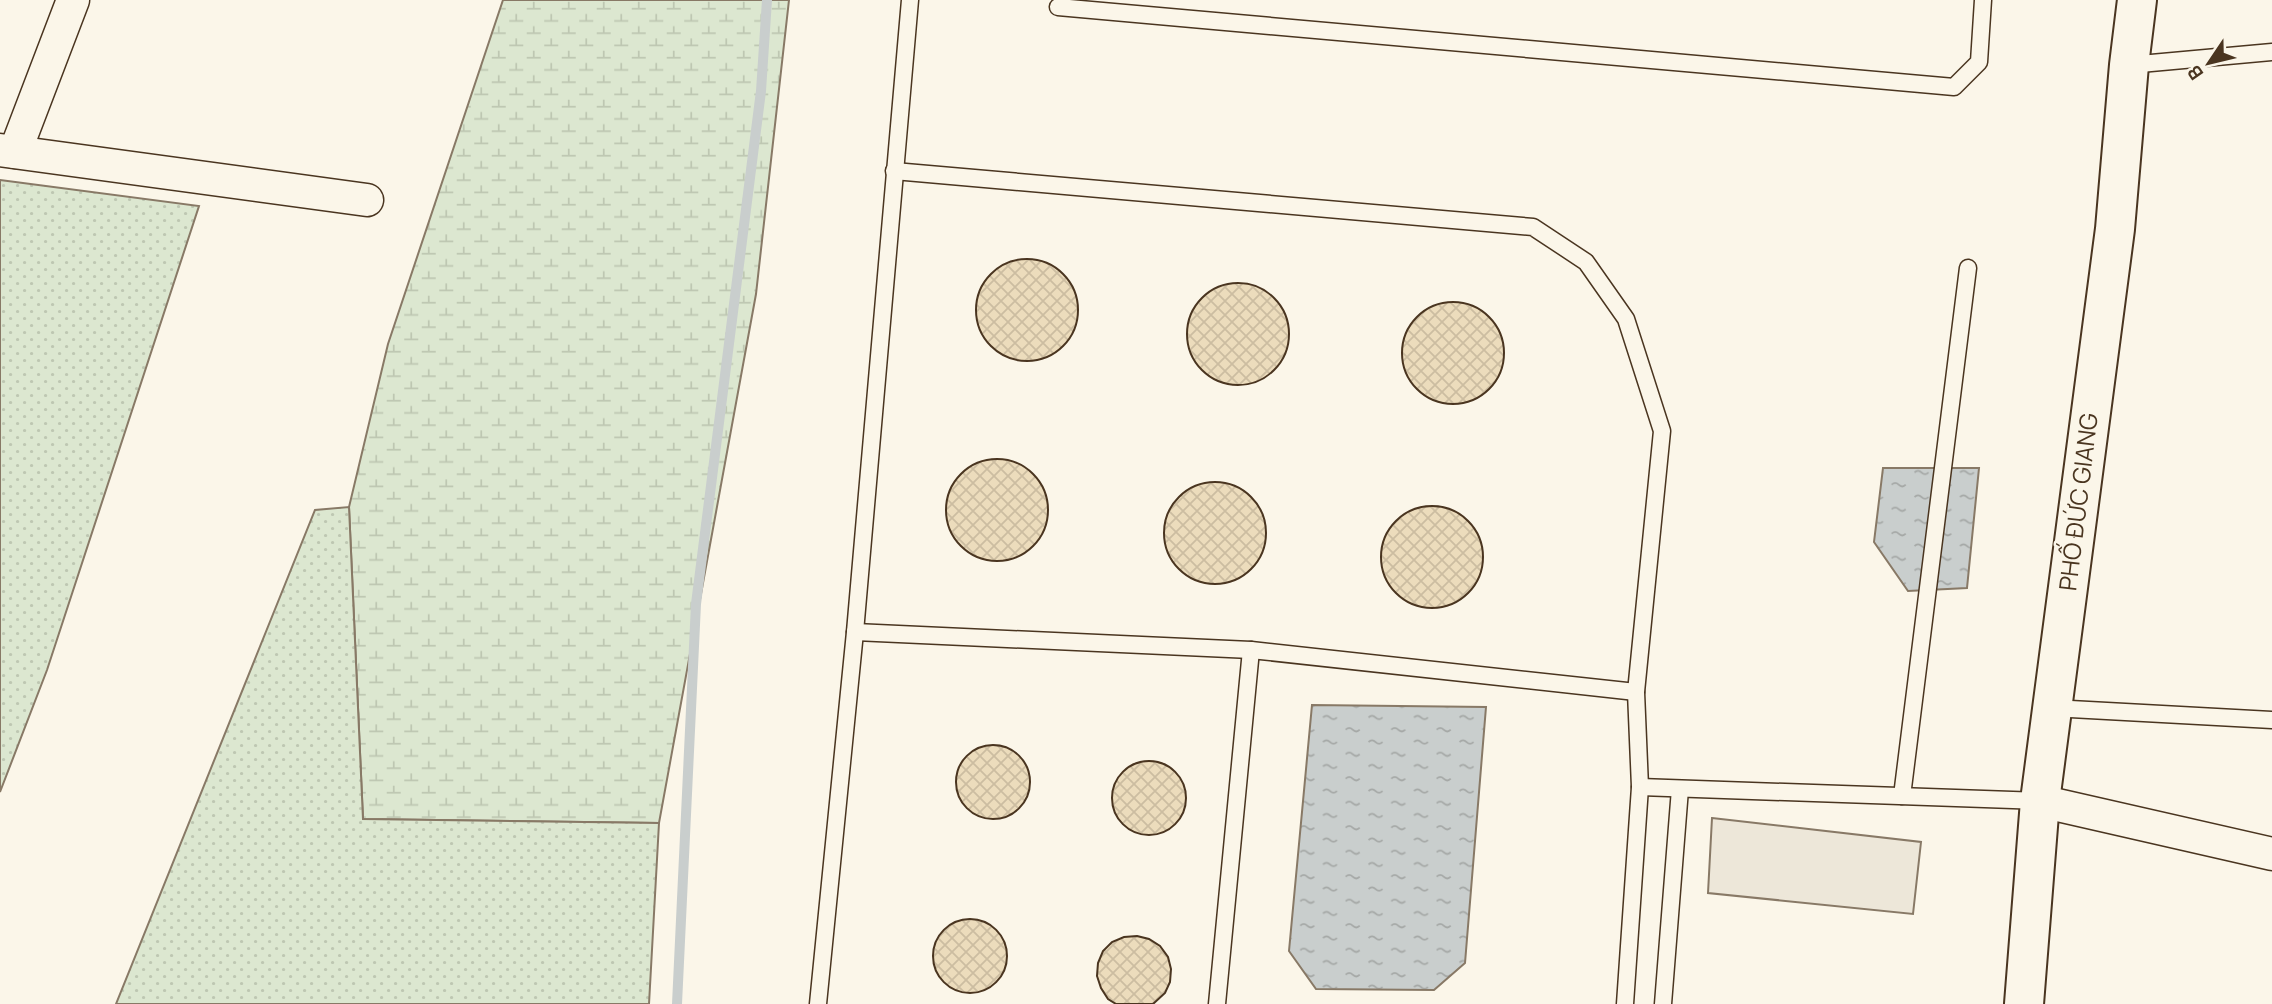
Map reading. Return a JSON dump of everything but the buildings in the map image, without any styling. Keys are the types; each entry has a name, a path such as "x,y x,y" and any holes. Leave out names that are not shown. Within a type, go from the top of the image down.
{"street":[{"path":"74,0 7,151 367,200"},
{"name":"PHỐ ĐỨC GIANG","path":"2024,1004 2040,801 2115,229 2137,0"},
{"path":"2040,801 2272,854"}],"lane":[{"path":"818,1004 855,632 910,0"},
{"path":"1058,7 1954,87 1979,62 1983,0"},
{"path":"2129,65 2272,52"},
{"path":"894,170 1533,227 1586,262 1626,319 1662,431 1636,692 1640,787 1625,1004"},
{"path":"1902,796 1968,268"},
{"path":"855,632 1251,649 1636,692"},
{"path":"1217,1004 1251,649"},
{"path":"2052,708 2272,720"},
{"path":"1640,787 2040,801"},
{"path":"1663,1004 1680,789"}],"green space":[{"path":"503,0 789,0 756,294 659,823 363,819 349,507 388,344"},
{"path":"0,180 199,206 47,670 0,792"},
{"path":"349,507 363,819 659,823 649,1004 116,1004 315,510"}],"shaded area":[{"path":"1712,818 1921,842 1913,914 1708,893"}],"water":[{"path":"1883,468 1979,468 1967,588 1908,591 1874,542"},
{"path":"1312,705 1486,707 1465,963 1434,990 1316,989 1289,951"}],"waterway":[{"path":"677,1004 696,604 761,91 767,0"}]}
